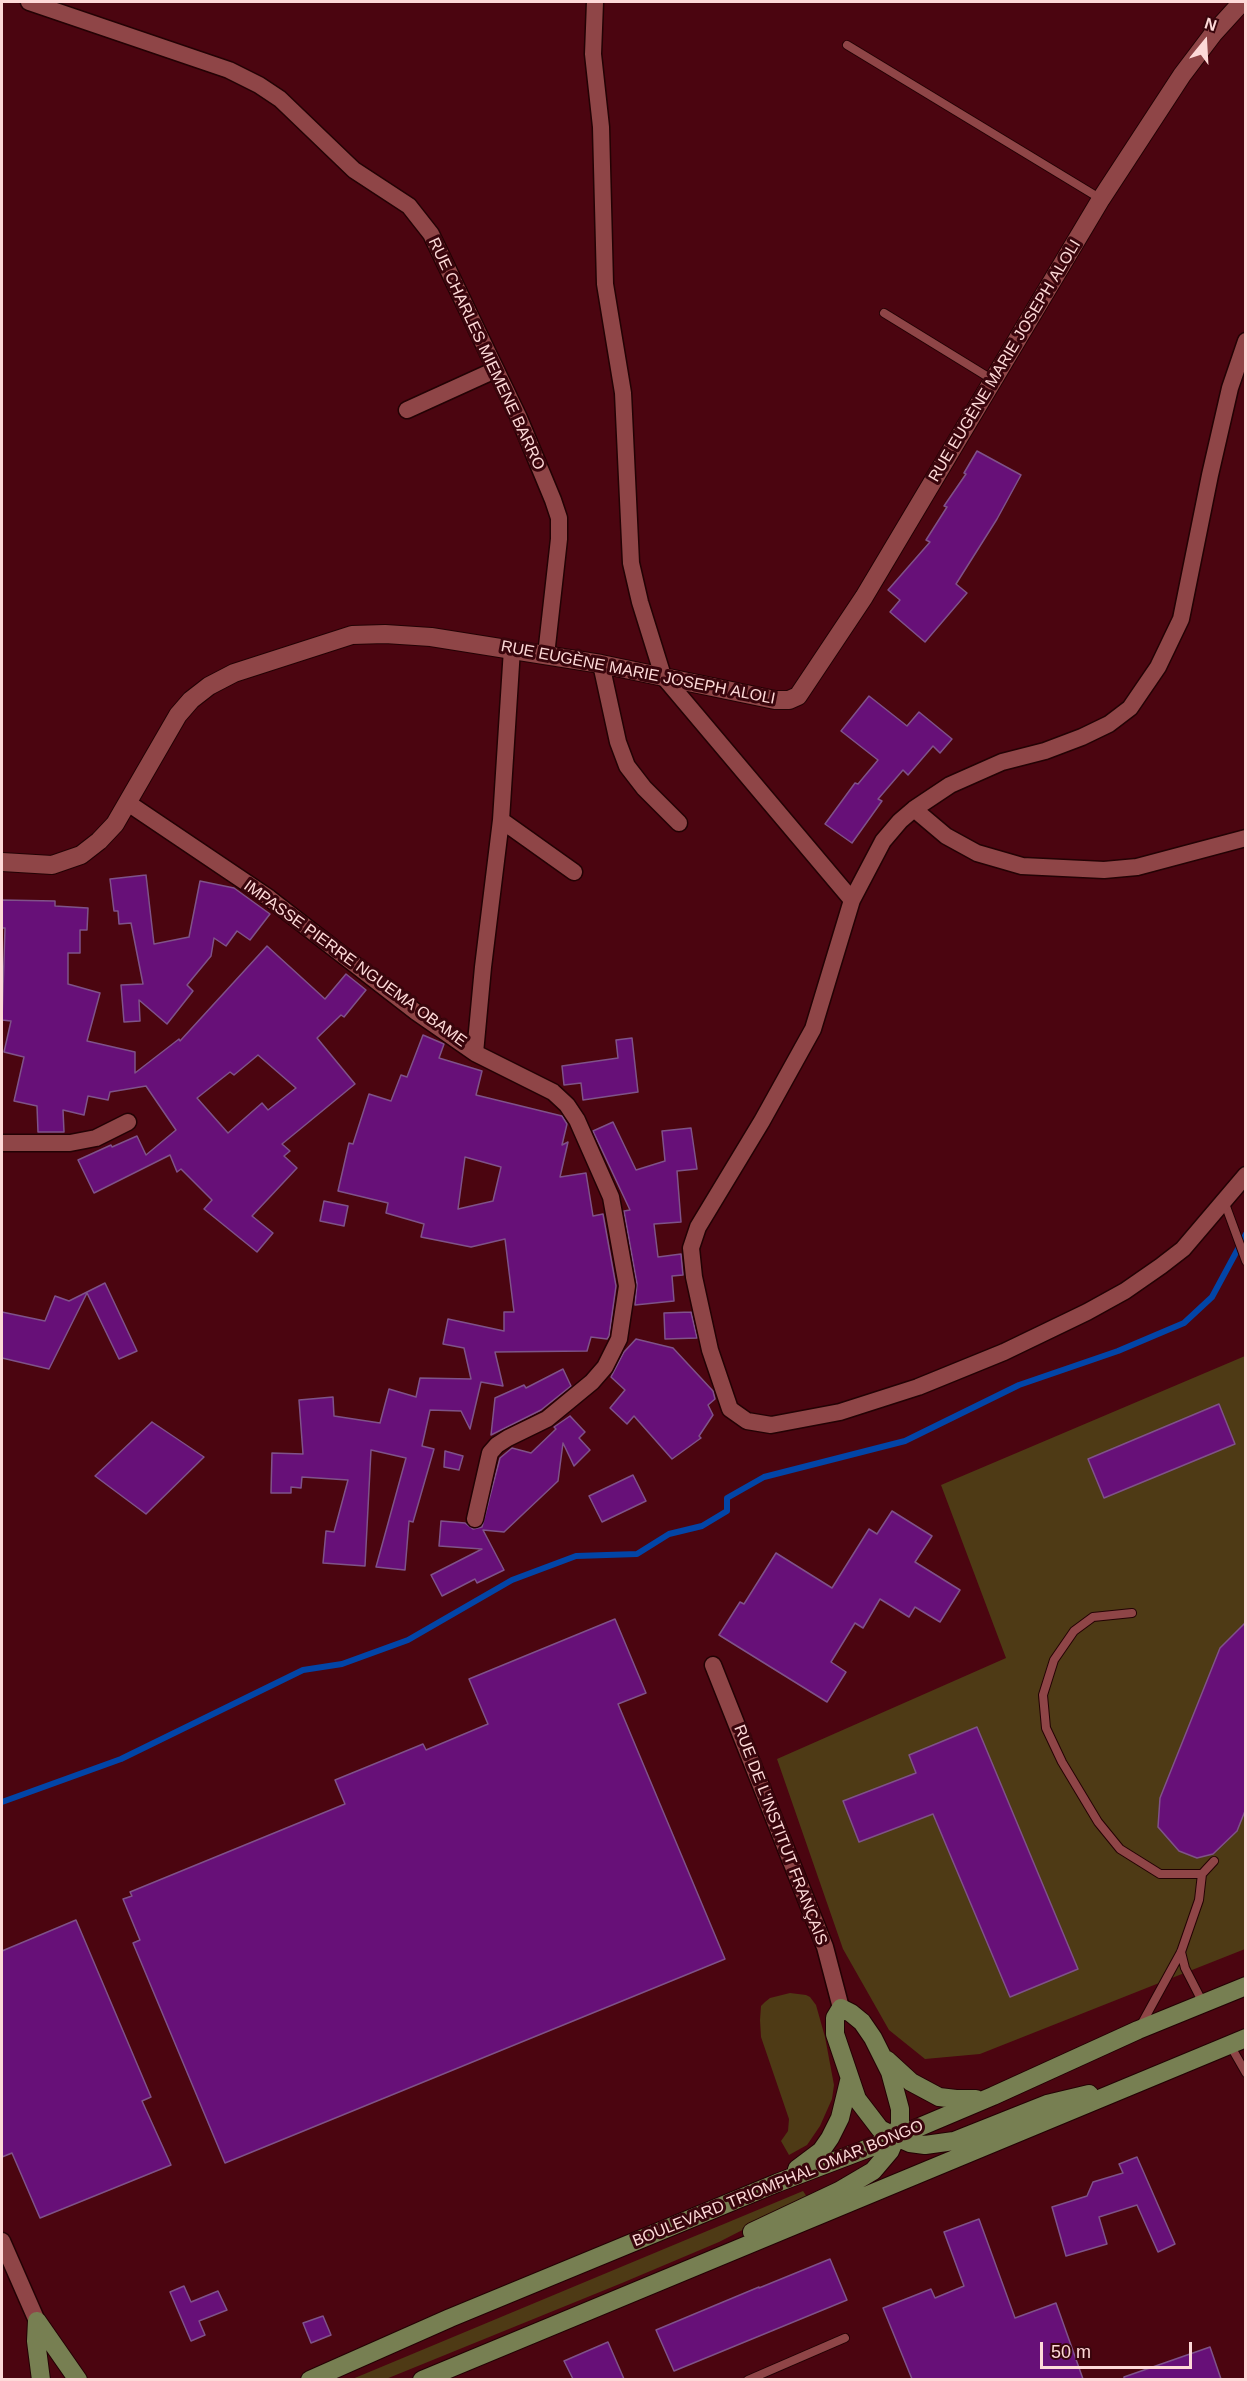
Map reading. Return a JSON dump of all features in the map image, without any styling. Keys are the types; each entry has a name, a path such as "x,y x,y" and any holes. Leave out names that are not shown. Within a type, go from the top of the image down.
{"main road":[{"name":"BOULEVARD TRIOMPHAL OMAR BONGO","path":"310,2379 461,2313 777,2183 896,2137 1138,2030 1245,1986"},
{"path":"696,2265 777,2218 839,2191 873,2171 890,2151 896,2137 900,2124 900,2109 890,2072 862,2022 840,2008 835,2018 835,2034 849,2081 857,2099 873,2123 896,2137 925,2145 941,2145 1047,2104 1095,2092 1122,2089"},
{"path":"422,2379 1237,2041"},
{"path":"882,2056 911,2082 939,2097 956,2100 993,2096"},
{"path":"777,2183 825,2146 840,2118 849,2081"},
{"path":"37,2320 36,2341 41,2379"},
{"path":"37,2320 78,2379"}],"street":[{"name":"RUE CHARLES MIEMENE BARRO","path":"29,2 230,70 258,85 279,99 354,170 408,206 431,234 523,427 559,518 546,655"},
{"path":"595,2 593,54 601,127 605,284 623,393 631,563 640,602 663,676 852,900"},
{"name":"RUE EUGÈNE MARIE JOSEPH ALOLI","path":"2,862 52,865 81,855 107,832 128,803 178,715 208,686 234,673 352,635 385,634 430,637 601,664 775,700 789,700 798,696 864,597 1101,199 1182,75 1213,34 1242,2"},
{"path":"1245,341 1230,388 1181,619 1158,667 1130,708 1109,724 1082,737 1045,751 1002,762 950,785 914,809 883,841 852,900 813,1029 762,1121 698,1227 691,1248 694,1277 710,1350 730,1409 747,1420 771,1425 840,1412 918,1387 1004,1352 1087,1312 1134,1284 1183,1249 1245,1175"},
{"path":"407,410 495,370"},
{"path":"476,1053 483,967 501,820 512,649"},
{"path":"601,664 618,742 627,766 644,788 679,823"},
{"name":"IMPASSE PIERRE NGUEMA OBAME","path":"128,803 269,898 416,1012 476,1053 553,1092 567,1105 577,1120 611,1197 627,1286 619,1339 605,1367 592,1382 547,1419 497,1444 490,1453 475,1519"},
{"path":"914,809 946,836 977,853 1022,866 1104,870 1137,867 1245,838"},
{"path":"501,820 574,872"},
{"path":"2,1143 70,1143 96,1138 128,1122"},
{"name":"RUE DE L'INSTITUT FRANÇAIS","path":"713,1665 825,1947 840,2008"},
{"path":"2,2245 37,2320"}],"lane":[{"path":"847,45 1101,199"},
{"path":"884,313 994,381"},
{"path":"1224,1201 1245,1259"},
{"path":"1132,1613 1093,1617 1074,1631 1054,1660 1043,1695 1046,1728 1062,1762 1098,1822 1120,1850 1160,1874 1202,1874"},
{"path":"1138,2030 1180,1952 1199,1900 1202,1874 1214,1861"},
{"path":"1180,1952 1185,1968 1204,2003"},
{"path":"1237,2041 1245,2073"},
{"path":"748,2379 845,2338"}],"shaded area":[{"path":"1245,1356 1245,1949 980,2054 925,2059 889,2030 843,1949 777,1759 1006,1658 941,1485"},
{"path":"790,1993 806,1995 816,2005 834,2085 832,2099 820,2126 807,2145 789,2155 781,2141 788,2131 789,2119 761,2037 760,2020 761,2006 765,2002 770,1998"},
{"path":"803,2191 807,2197 719,2242 622,2283 386,2379 350,2380"}],"building":[{"path":"977,451 1021,475 997,519 956,584 967,593 925,642 890,612 900,600 888,590 930,542 926,540 947,507 944,506 966,474 964,473"},
{"path":"869,696 907,726 919,712 952,739 940,753 933,746 908,775 903,770 878,799 882,801 852,843 825,824 855,783 858,784 878,760 841,731"},
{"path":"146,875 154,944 189,937 200,881 234,888 270,914 250,940 237,931 226,946 214,938 211,956 187,985 193,991 167,1024 139,1000 140,1021 124,1022 121,985 143,984 131,923 119,924 118,911 114,911 110,879"},
{"path":"2,900 55,901 55,906 88,908 87,930 80,930 80,953 68,953 68,984 100,993 87,1041 135,1052 135,1073 179,1039 180,1041 267,946 325,999 346,974 366,990 344,1017 341,1015 317,1038 355,1084 282,1144 290,1151 284,1156 297,1168 252,1216 273,1233 257,1252 204,1209 212,1200 181,1169 177,1172 170,1155 94,1193 78,1160 137,1136 146,1155 176,1130 146,1086 110,1092 108,1100 88,1096 84,1115 63,1110 64,1132 38,1132 37,1106 14,1101 24,1057 4,1052 11,1021 2,1020 5,928 2,928","holes":["258,1055 296,1088 268,1110 262,1103 228,1133 197,1098 230,1072 234,1075"]},
{"path":"423,1035 444,1044 439,1058 482,1071 476,1095 562,1116 567,1124 562,1145 568,1142 560,1177 586,1173 593,1216 603,1214 616,1286 609,1336 607,1339 591,1337 587,1351 495,1352 503,1386 481,1382 470,1429 461,1411 430,1410 422,1446 434,1449 413,1522 409,1521 405,1570 376,1567 406,1458 371,1450 365,1566 323,1563 326,1531 334,1532 348,1480 302,1477 301,1488 291,1487 291,1493 271,1493 272,1453 303,1454 299,1400 333,1397 334,1416 380,1423 389,1389 416,1397 420,1378 471,1379 464,1348 443,1344 448,1319 504,1331 504,1312 514,1312 505,1239 471,1247 421,1237 424,1224 386,1213 388,1203 338,1191 349,1143 353,1144 369,1094 391,1101 401,1075 407,1077","holes":["465,1157 501,1167 493,1201 458,1209"]},
{"path":"632,1038 638,1092 583,1100 581,1083 564,1085 562,1066 618,1058 616,1040"},
{"path":"613,1122 636,1170 665,1161 662,1131 691,1128 697,1169 677,1171 681,1222 654,1224 658,1257 681,1254 683,1275 672,1276 674,1301 635,1305 637,1284 624,1211 630,1210 593,1131"},
{"path":"324,1201 348,1206 344,1226 320,1221"},
{"path":"105,1283 137,1351 119,1359 87,1293 49,1369 2,1358 2,1312 45,1321 55,1296 69,1301"},
{"path":"691,1312 697,1338 665,1339 664,1313"},
{"path":"636,1339 673,1348 713,1391 715,1399 708,1405 713,1415 699,1436 701,1438 672,1459 634,1416 627,1424 610,1408 625,1390 611,1377 624,1352"},
{"path":"563,1369 571,1386 541,1410 491,1435 495,1398 524,1385 526,1388"},
{"path":"1219,1404 1235,1444 1104,1498 1088,1459"},
{"path":"570,1416 585,1432 579,1438 590,1450 574,1466 563,1443 558,1481 504,1532 483,1530 504,1570 477,1583 475,1579 442,1596 431,1575 482,1549 439,1546 441,1521 465,1523 473,1529 482,1527 500,1458 512,1448 531,1453 556,1429 554,1427"},
{"path":"152,1422 204,1457 146,1514 95,1476"},
{"path":"445,1451 463,1456 459,1470 444,1467"},
{"path":"633,1475 646,1501 602,1522 589,1496"},
{"path":"892,1511 932,1536 915,1562 960,1590 940,1622 915,1607 909,1617 880,1599 863,1628 855,1623 831,1662 846,1672 827,1702 719,1635 740,1602 744,1604 776,1553 832,1588 869,1529 877,1534"},
{"path":"615,1619 646,1693 618,1704 725,1959 225,2163 133,1943 140,1940 123,1899 132,1896 130,1892 345,1804 335,1780 423,1744 426,1750 488,1724 469,1679"},
{"path":"1245,1623 1245,1811 1237,1831 1213,1854 1197,1858 1179,1851 1158,1827 1160,1798 1220,1648"},
{"path":"977,1727 1078,1969 1010,1997 933,1814 859,1842 843,1801 916,1773 909,1755"},
{"path":"76,1920 151,2097 142,2101 171,2165 40,2218 12,2153 2,2157 2,1951"},
{"path":"1137,2157 1175,2244 1158,2252 1137,2205 1099,2217 1107,2244 1066,2256 1052,2207 1087,2196 1093,2182 1123,2173 1119,2164"},
{"path":"979,2219 1015,2318 1056,2303 1083,2379 912,2379 883,2308 931,2289 935,2298 964,2286 944,2232"},
{"path":"830,2259 847,2300 674,2371 656,2330"},
{"path":"184,2286 191,2302 218,2291 227,2310 199,2321 205,2335 191,2341 170,2292"},
{"path":"323,2316 331,2335 311,2343 303,2323"},
{"path":"608,2342 624,2379 573,2379 564,2361"},
{"path":"1210,2347 1221,2379 1124,2379 1124,2377"}],"waterway":[{"path":"2,1802 121,1759 303,1670 342,1664 408,1640 512,1580 576,1556 637,1554 669,1534 702,1526 727,1511 727,1498 764,1477 905,1441 1019,1385 1118,1351 1184,1323 1212,1297 1246,1234"}]}
